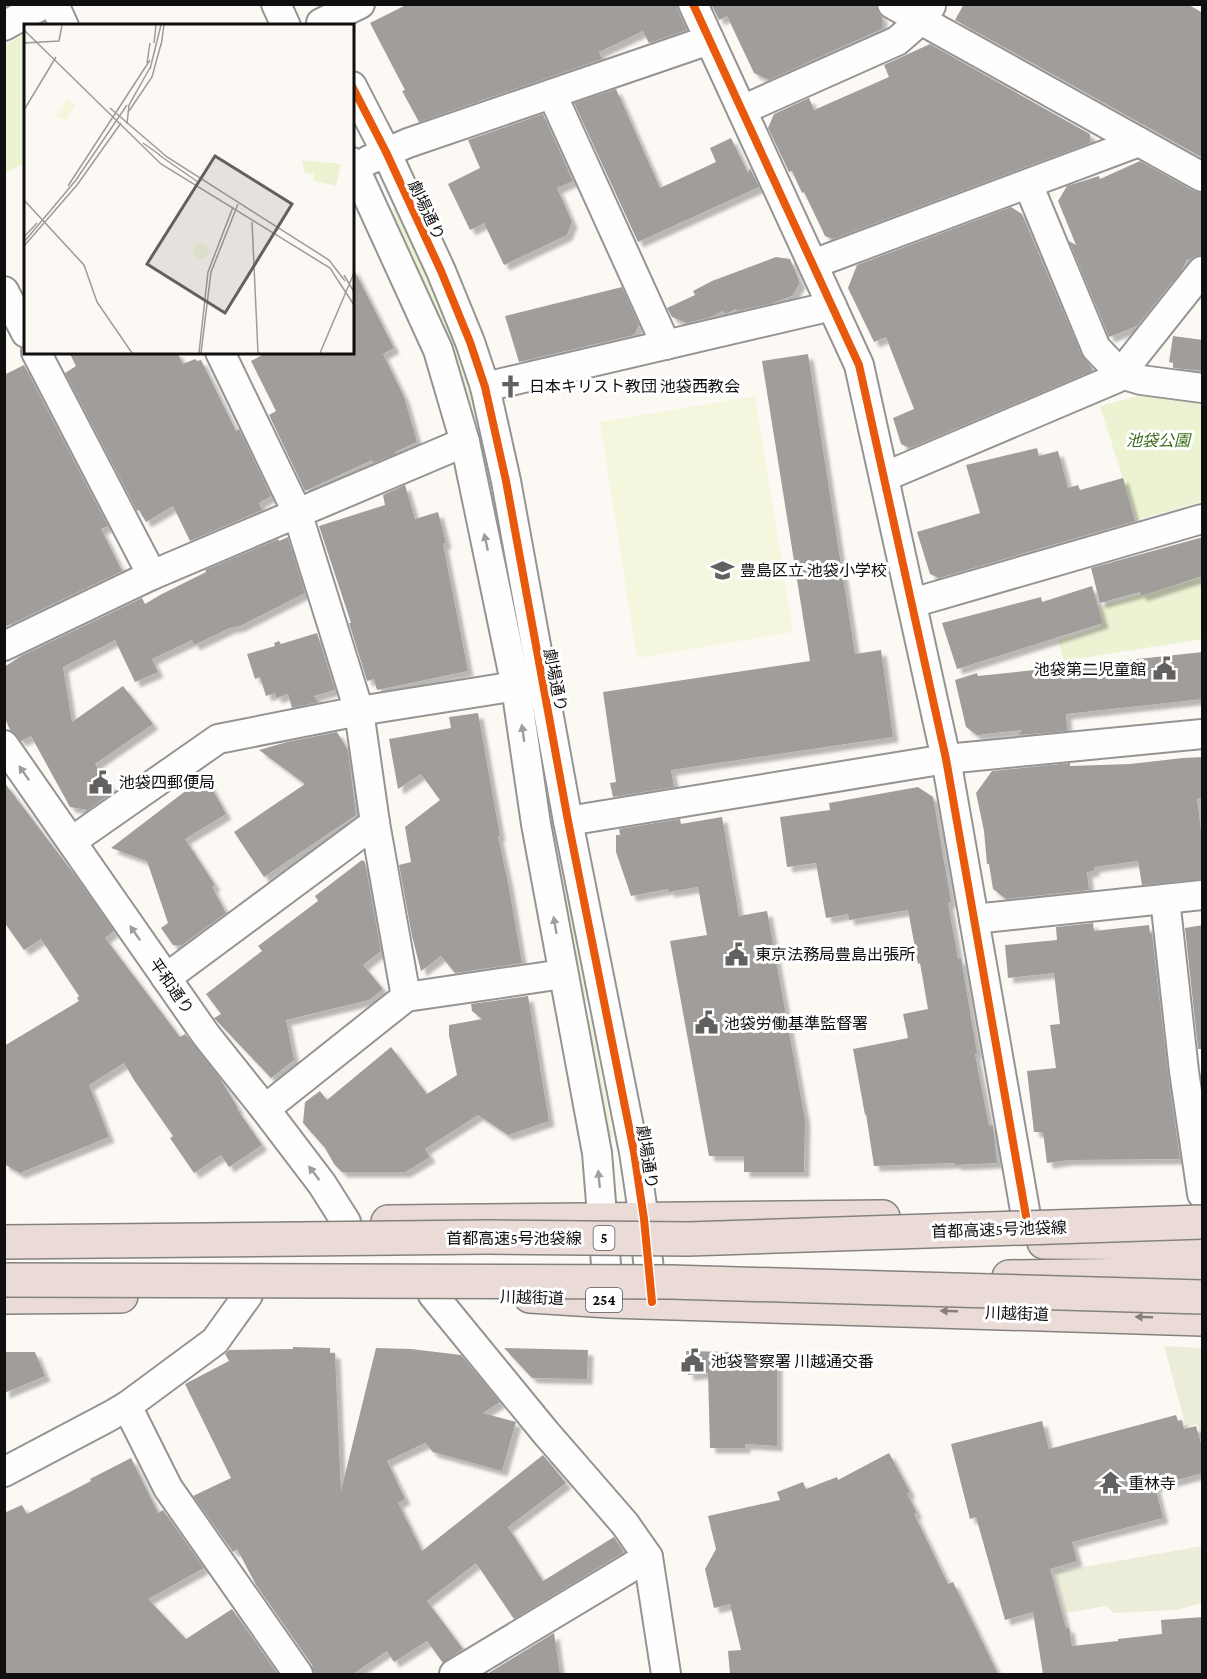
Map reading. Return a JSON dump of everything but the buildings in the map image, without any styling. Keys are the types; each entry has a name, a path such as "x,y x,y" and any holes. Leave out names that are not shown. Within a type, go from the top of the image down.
{"highway":[{"path":"4,1230 346,1222 1026,1216 1203,1209"},
{"name":"首都高速5号池袋線","path":"4,1242 488,1237 688,1239 1203,1222"},
{"path":"688,1239 1203,1243"},
{"path":"661,1292 1203,1274"},
{"path":"4,1280 661,1292 1203,1297"},
{"name":"川越街道","path":"4,1298 248,1295 542,1296 609,1301 661,1292 1203,1319"}],"street":[{"path":"4,26 44,4"},
{"path":"54,4 63,24"},
{"path":"276,4 285,24"},
{"path":"318,18 360,4"},
{"path":"693,4 859,365 946,759 1026,1216"},
{"path":"892,4 927,12 1139,142 1203,177"},
{"path":"742,110 897,41 927,12"},
{"path":"354,166 386,152 709,40"},
{"name":"劇場通り","path":"354,90 386,152 441,271 470,342 486,387 506,481 530,684 536,824 597,1153 609,1301"},
{"path":"552,94 666,345"},
{"path":"813,264 1139,142"},
{"name":"劇場通り","path":"354,168 438,350 465,442 568,821 630,1129 644,1219 661,1292"},
{"path":"1028,184 1096,348 1120,374 1141,380 1203,388"},
{"path":"884,477 1117,378 1203,270"},
{"path":"4,291 24,329"},
{"path":"486,387 832,306"},
{"path":"4,345 24,334"},
{"path":"37,354 152,575"},
{"path":"221,354 297,512 359,711 375,823 406,997"},
{"path":"4,646 152,575 465,442"},
{"path":"912,603 1203,519"},
{"path":"72,841 218,739 359,711 530,684"},
{"path":"568,821 946,759 1203,734"},
{"name":"平和通り","path":"4,745 206,1035 322,1184 346,1222"},
{"path":"166,978 375,823"},
{"path":"974,919 1203,895"},
{"path":"1165,899 1193,1070 1203,1194"},
{"path":"265,1109 406,997 563,974"},
{"path":"4,1472 127,1406 215,1341 248,1295"},
{"path":"434,1296 546,1433 625,1524 648,1557 666,1674"},
{"path":"127,1406 168,1488 298,1674"},
{"path":"454,1674 648,1557"}],"green space":[{"path":"24,35 24,164 5,173 5,45"},
{"path":"396,208 454,341 489,457 522,631 516,634 471,414 441,322 390,211"},
{"name":"池袋公園","path":"1145,394 1202,401 1202,502 1136,520 1100,406"},
{"path":"755,396 793,632 637,658 600,422"},
{"path":"1202,578 1202,639 1064,661 1058,641 1101,627 1097,607"},
{"path":"539,730 588,1000 580,1001 528,733"},
{"path":"585,1020 591,1020 613,1137 608,1138"},
{"path":"1164,1346 1202,1348 1202,1442 1197,1424 1186,1427"},
{"path":"1202,1546 1202,1603 1177,1610 1114,1613 1106,1606 1066,1613 1055,1572"}],"cycle path":[{"path":"693,4 859,365 946,759 1026,1216"},
{"path":"354,90 386,152 441,271 470,342 485,387 506,481 568,821 634,1152 644,1219 652,1302"}],"place":[{"name":"日本キリスト教団 池袋西教会","path":"511,386"},
{"name":"豊島区立 池袋小学校","path":"722,570"},
{"name":"池袋第二児童館","path":"1164,669"},
{"name":"池袋四郵便局","path":"101,782"},
{"name":"東京法務局豊島出張所","path":"737,954"},
{"name":"池袋労働基準監督署","path":"706,1023"},
{"name":"池袋警察署 川越通交番","path":"693,1361"},
{"name":"重林寺","path":"1110,1483"}]}
